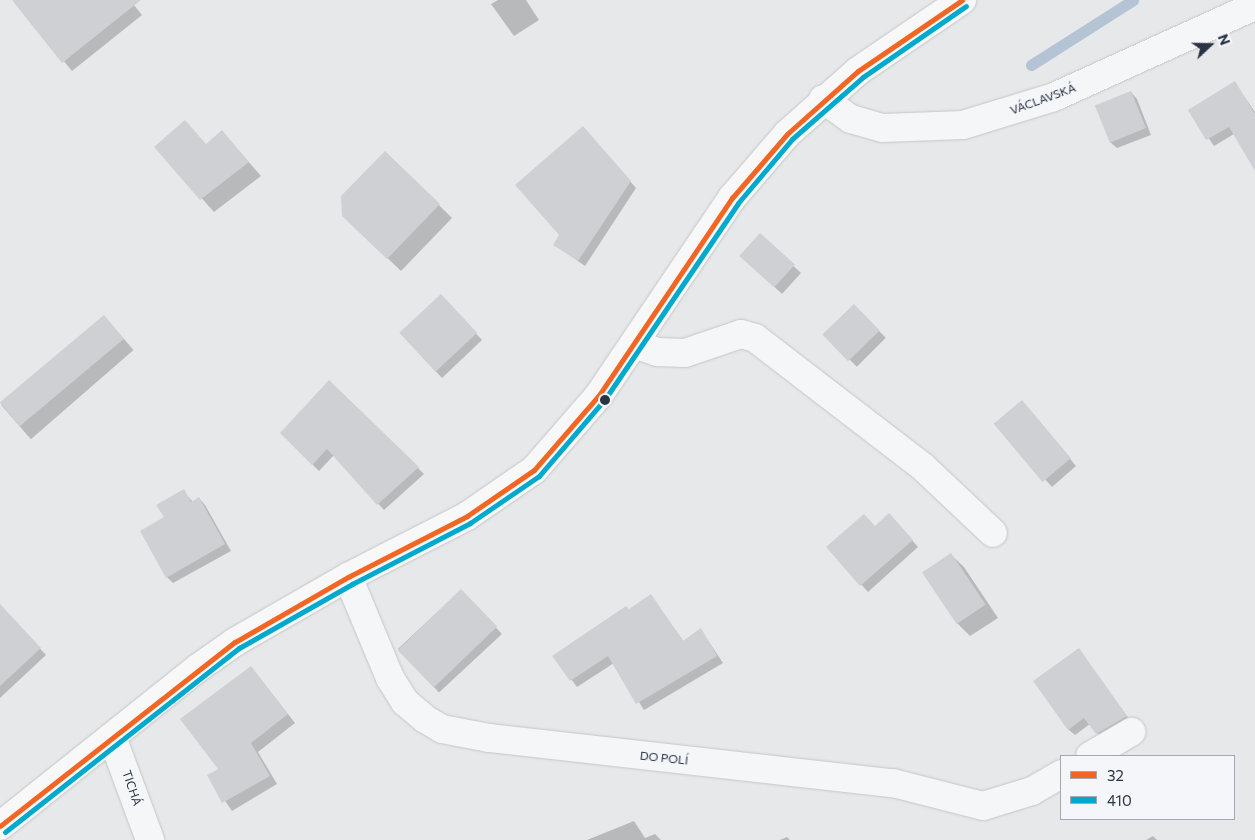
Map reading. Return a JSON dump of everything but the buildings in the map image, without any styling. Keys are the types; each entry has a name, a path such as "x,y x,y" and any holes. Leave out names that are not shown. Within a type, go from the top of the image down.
{"street":[{"path":"0,826 235,642 348,577 467,516 514,487 558,445 634,344 732,198 787,134 823,99 858,71 962,0"},
{"name":"VÁCLAVSKÁ","path":"823,99 851,119 884,128 963,125 1054,97 1255,6"},
{"path":"634,344 657,352 685,353 741,334 755,338 923,467 993,533"},
{"name":"DO POLÍ","path":"348,577 390,678 406,702 425,719 442,729 508,740 893,783 983,806 1032,792 1060,775"},
{"path":"1092,755 1131,732"},
{"name":"TICHÁ","path":"112,737 150,840"}],"waterway":[{"path":"1031,65 1133,0"}],"transit line":[{"name":"32","path":"0,826 235,642 348,577 467,516 534,470 599,395 732,198 787,134 858,71 962,0"},
{"name":"410","path":"5,832 239,648 352,584 470,523 539,476 605,399 738,203 792,139 863,77 966,6"}]}
